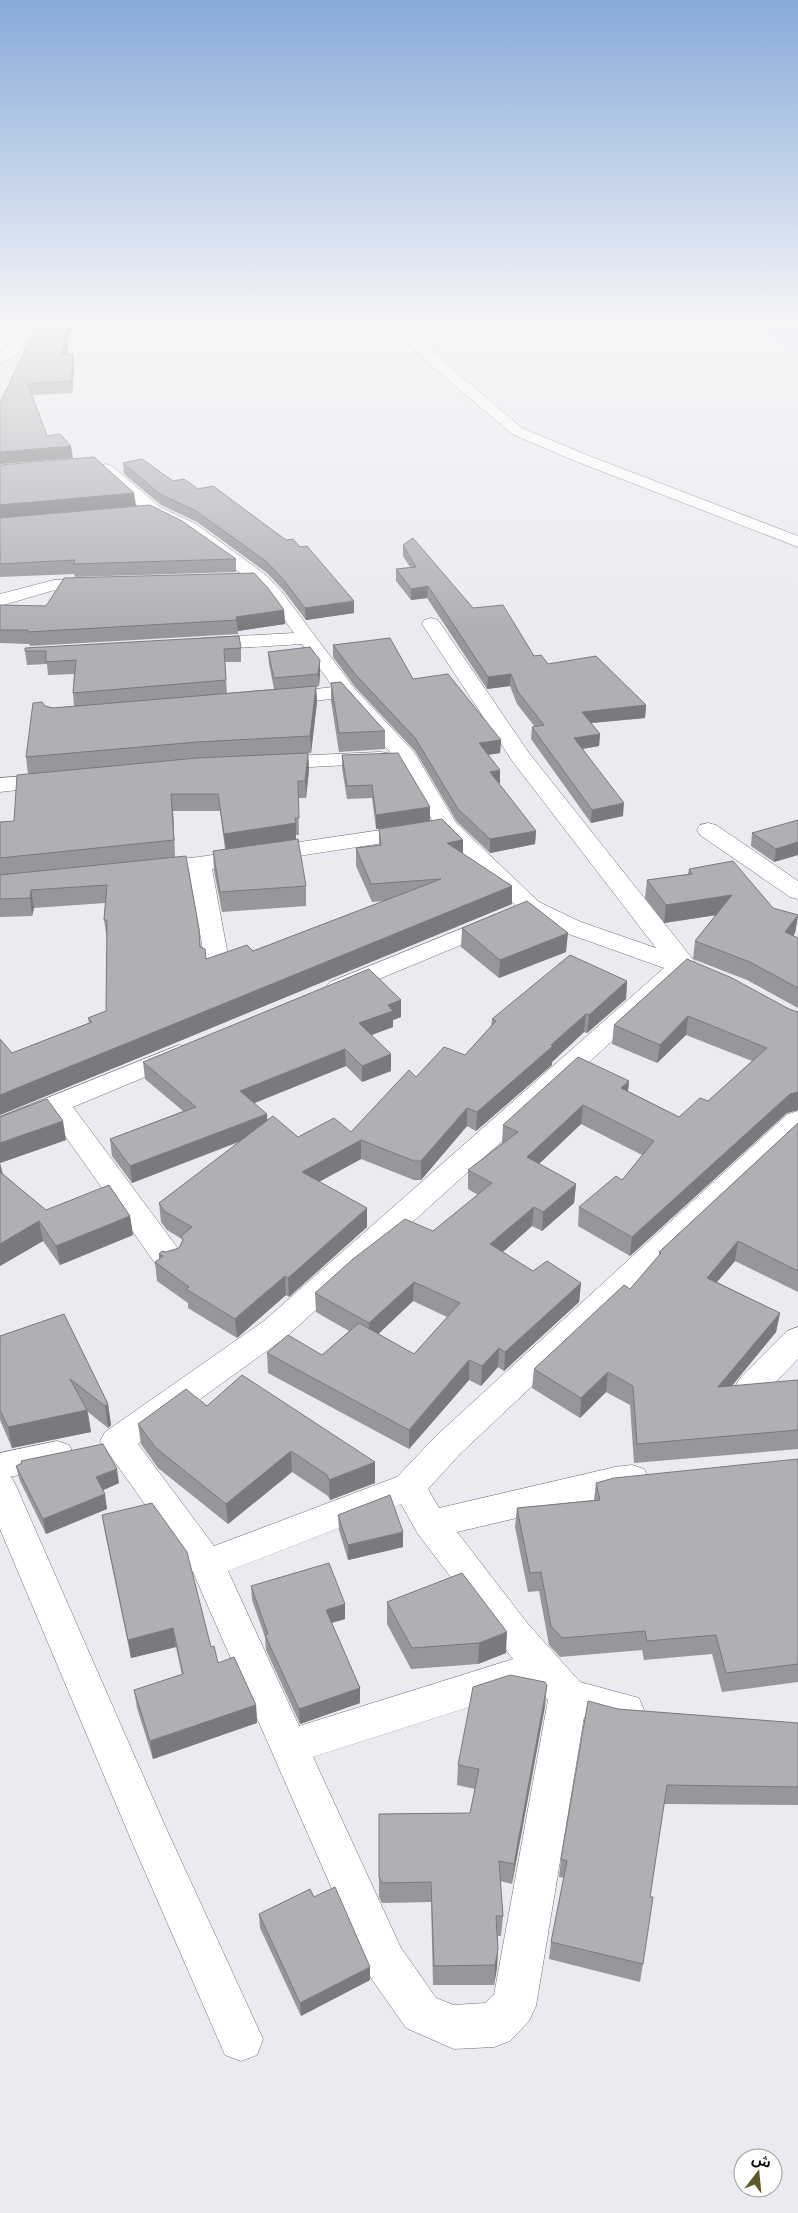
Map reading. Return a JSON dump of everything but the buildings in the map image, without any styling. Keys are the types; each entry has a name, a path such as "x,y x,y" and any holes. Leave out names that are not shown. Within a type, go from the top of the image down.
{"street":[{"path":"509,424 517,431 581,458 798,542"},
{"path":"90,464 100,463 144,512 190,528 260,579 276,596 347,692 406,757 447,827 531,907 590,934 691,969"},
{"path":"231,580 260,579"},
{"path":"0,600 54,586 114,583"},
{"path":"431,624 521,757 691,969"},
{"path":"182,645 308,638"},
{"path":"260,700 347,692"},
{"path":"247,764 406,757"},
{"path":"0,785 69,779"},
{"path":"133,870 199,864 447,827"},
{"path":"708,830 798,892"},
{"path":"199,864 217,961"},
{"path":"321,994 531,907"},
{"path":"0,1466 117,1440 275,1328 691,969"},
{"path":"0,1127 202,1043"},
{"path":"56,1104 168,1258"},
{"path":"206,1564 409,1487 448,1445 798,1120"},
{"path":"751,1387 798,1339"},
{"path":"117,1440 206,1564 386,1963 421,2013 454,2027 494,2025 514,2006 568,1696"},
{"path":"430,1524 615,1481 663,1476"},
{"path":"409,1487 430,1524 515,1634 568,1696 616,1709 654,1712"},
{"path":"0,1488 152,1842 241,2039"},
{"path":"289,1747 542,1667"}]}
